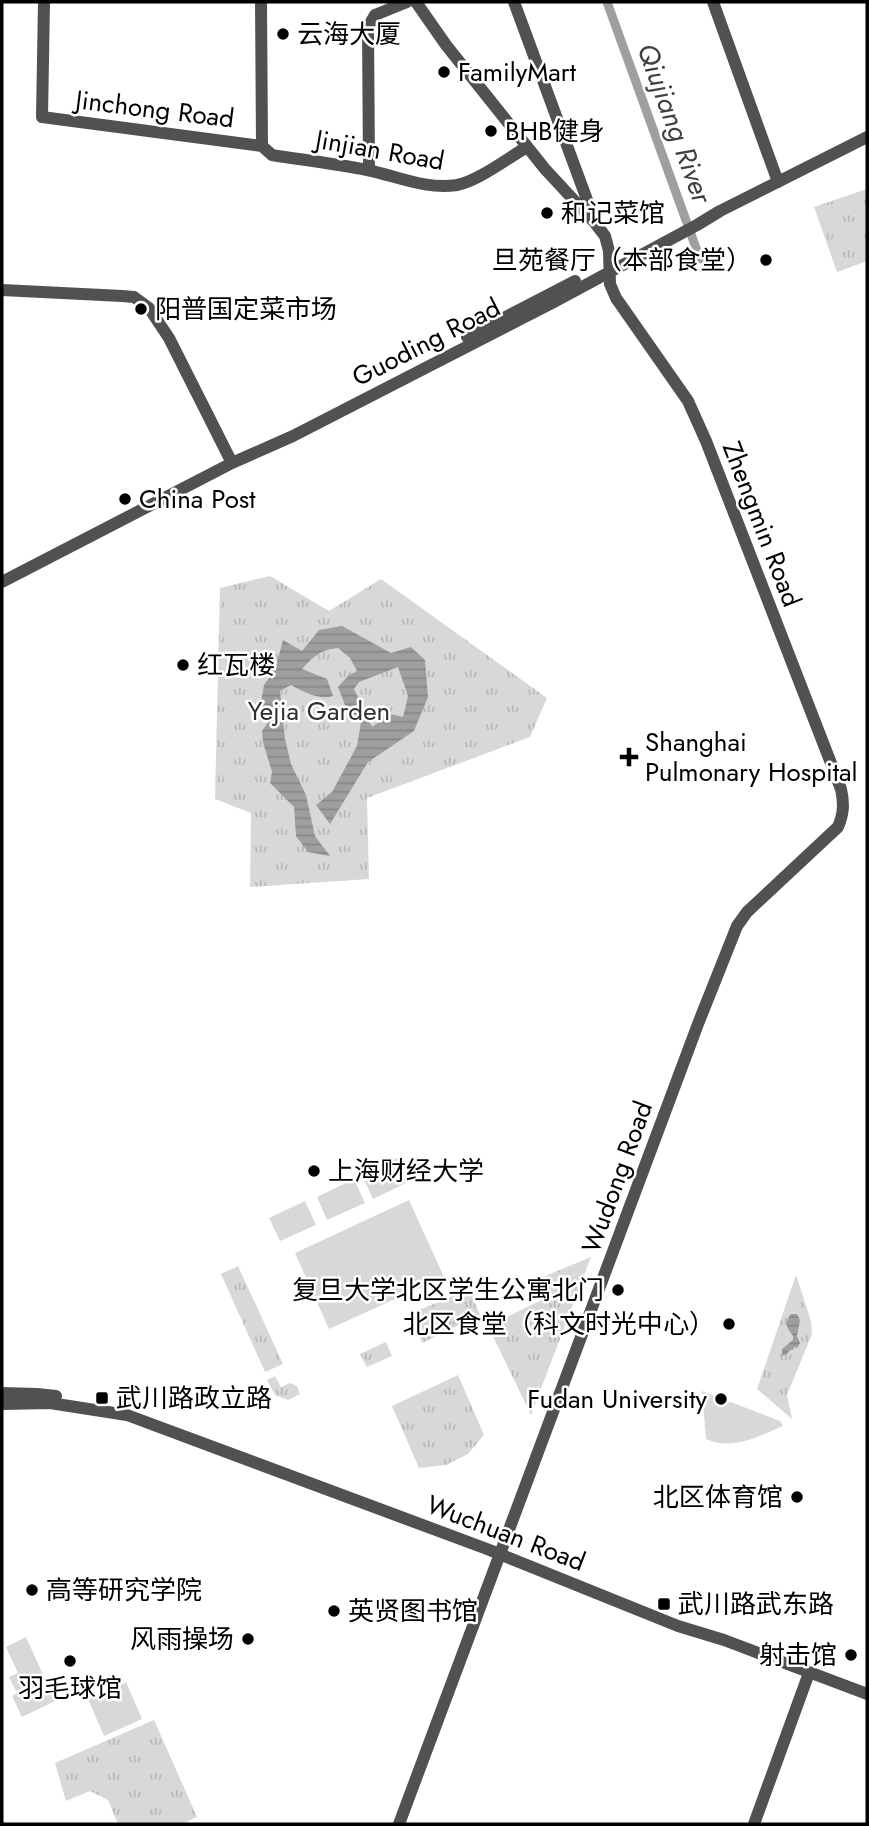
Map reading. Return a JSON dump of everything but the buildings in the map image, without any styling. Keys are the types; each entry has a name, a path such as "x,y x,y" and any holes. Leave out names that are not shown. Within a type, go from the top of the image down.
{"street":[{"name":"Jinchong Road","path":"44,2 42,117 262,146"},
{"path":"261,2 262,146"},
{"path":"369,170 368,27 375,15 407,2"},
{"path":"416,2 446,45 527,147 595,223"},
{"path":"513,2 595,223"},
{"path":"713,2 777,179"},
{"name":"Guoding Road","path":"777,179 867,129"},
{"name":"Guoding Road","path":"2,573 230,460 293,436 554,302 610,268 696,222 715,205 867,137"},
{"name":"Jinjian Road","path":"262,146 272,155 369,170 433,186 472,180 527,147"},
{"name":"Zhengmin Road","path":"595,223 607,242 610,284 616,298 688,401 706,441 841,789 843,817"},
{"path":"2,290 134,297 149,308 169,338 230,460"},
{"name":"Guoding Road","path":"2,583 230,460"},
{"name":"Wudong Road","path":"399,1824 737,926 747,912 826,840 843,817"},
{"name":"Wuchuan Road","path":"2,1393 37,1394 102,1404 501,1554 678,1626 724,1640 867,1694"},
{"name":"Wuchuan Road","path":"2,1404 50,1403 127,1415"},
{"path":"754,1824 809,1673"}],"green space":[{"path":"867,189 867,261 837,272 814,207"},
{"name":"Yejia Garden","path":"270,576 329,611 381,579 547,698 530,737 367,798 369,879 250,887 251,813 215,799 220,588"},
{"path":"397,1158 408,1182 373,1199 362,1175"},
{"path":"354,1179 365,1203 327,1220 317,1197"},
{"path":"409,1200 444,1277 329,1329 295,1253"},
{"path":"305,1201 316,1225 280,1241 269,1218"},
{"path":"591,1257 531,1415 488,1326 546,1298 538,1279"},
{"path":"238,1266 283,1364 265,1372 221,1274"},
{"path":"796,1275 811,1321 812,1334 787,1395 792,1419 757,1389"},
{"path":"469,1289 480,1315 422,1343 410,1314"},
{"path":"386,1342 392,1356 367,1367 360,1354"},
{"path":"458,1375 484,1435 468,1454 446,1465 419,1468 392,1406"},
{"path":"275,1376 281,1387 290,1383 297,1386 300,1394 288,1400 275,1395 267,1380"},
{"path":"702,1391 780,1421 783,1426 735,1443 706,1439"},
{"path":"26,1637 55,1701 22,1717 12,1696 17,1693 9,1677 18,1673 6,1647"},
{"path":"126,1682 142,1719 104,1736 88,1699"},
{"path":"154,1720 197,1817 182,1824 118,1824 108,1800 90,1791 66,1801 55,1763"}],"shaded area":[{"path":"342,626 391,653 411,647 425,660 428,697 414,731 368,762 330,824 316,805 332,792 357,746 361,723 345,705 338,687 357,671 350,658 338,648 326,650 302,669 327,679 333,696 317,696 291,685 280,691 285,739 291,764 306,795 315,836 330,856 308,852 296,836 294,807 270,783 272,772 262,731 269,721 260,708 264,685 275,670 283,640 302,651 319,630","holes":["398,667 408,696 403,717 390,714 372,727 354,689 359,682"]},
{"path":"791,1314 797,1314 800,1320 797,1336 800,1343 797,1348 794,1347 782,1356 782,1349 793,1340 787,1323"}],"waterway":[{"name":"Qiujiang River","path":"607,2 700,259"}],"place":[{"name":"云海大厦","path":"283,34"},
{"name":"FamilyMart","path":"444,72"},
{"name":"BHB健身","path":"491,131"},
{"name":"和记菜馆","path":"547,213"},
{"name":"旦苑餐厅（本部食堂）","path":"766,260"},
{"name":"阳普国定菜市场","path":"141,309"},
{"name":"China Post","path":"125,499"},
{"name":"红瓦楼","path":"183,665"},
{"name":"Shanghai Pulmonary Hospital","path":"629,757"},
{"name":"上海财经大学","path":"314,1171"},
{"name":"复旦大学北区学生公寓北门","path":"618,1290"},
{"name":"北区食堂（科文时光中心）","path":"729,1324"},
{"name":"武川路政立路","path":"102,1398"},
{"name":"Fudan University","path":"721,1399"},
{"name":"北区体育馆","path":"797,1497"},
{"name":"高等研究学院","path":"32,1590"},
{"name":"武川路武东路","path":"664,1604"},
{"name":"英贤图书馆","path":"334,1611"},
{"name":"风雨操场","path":"248,1639"},
{"name":"射击馆","path":"851,1655"},
{"name":"羽毛球馆","path":"70,1661"}]}
